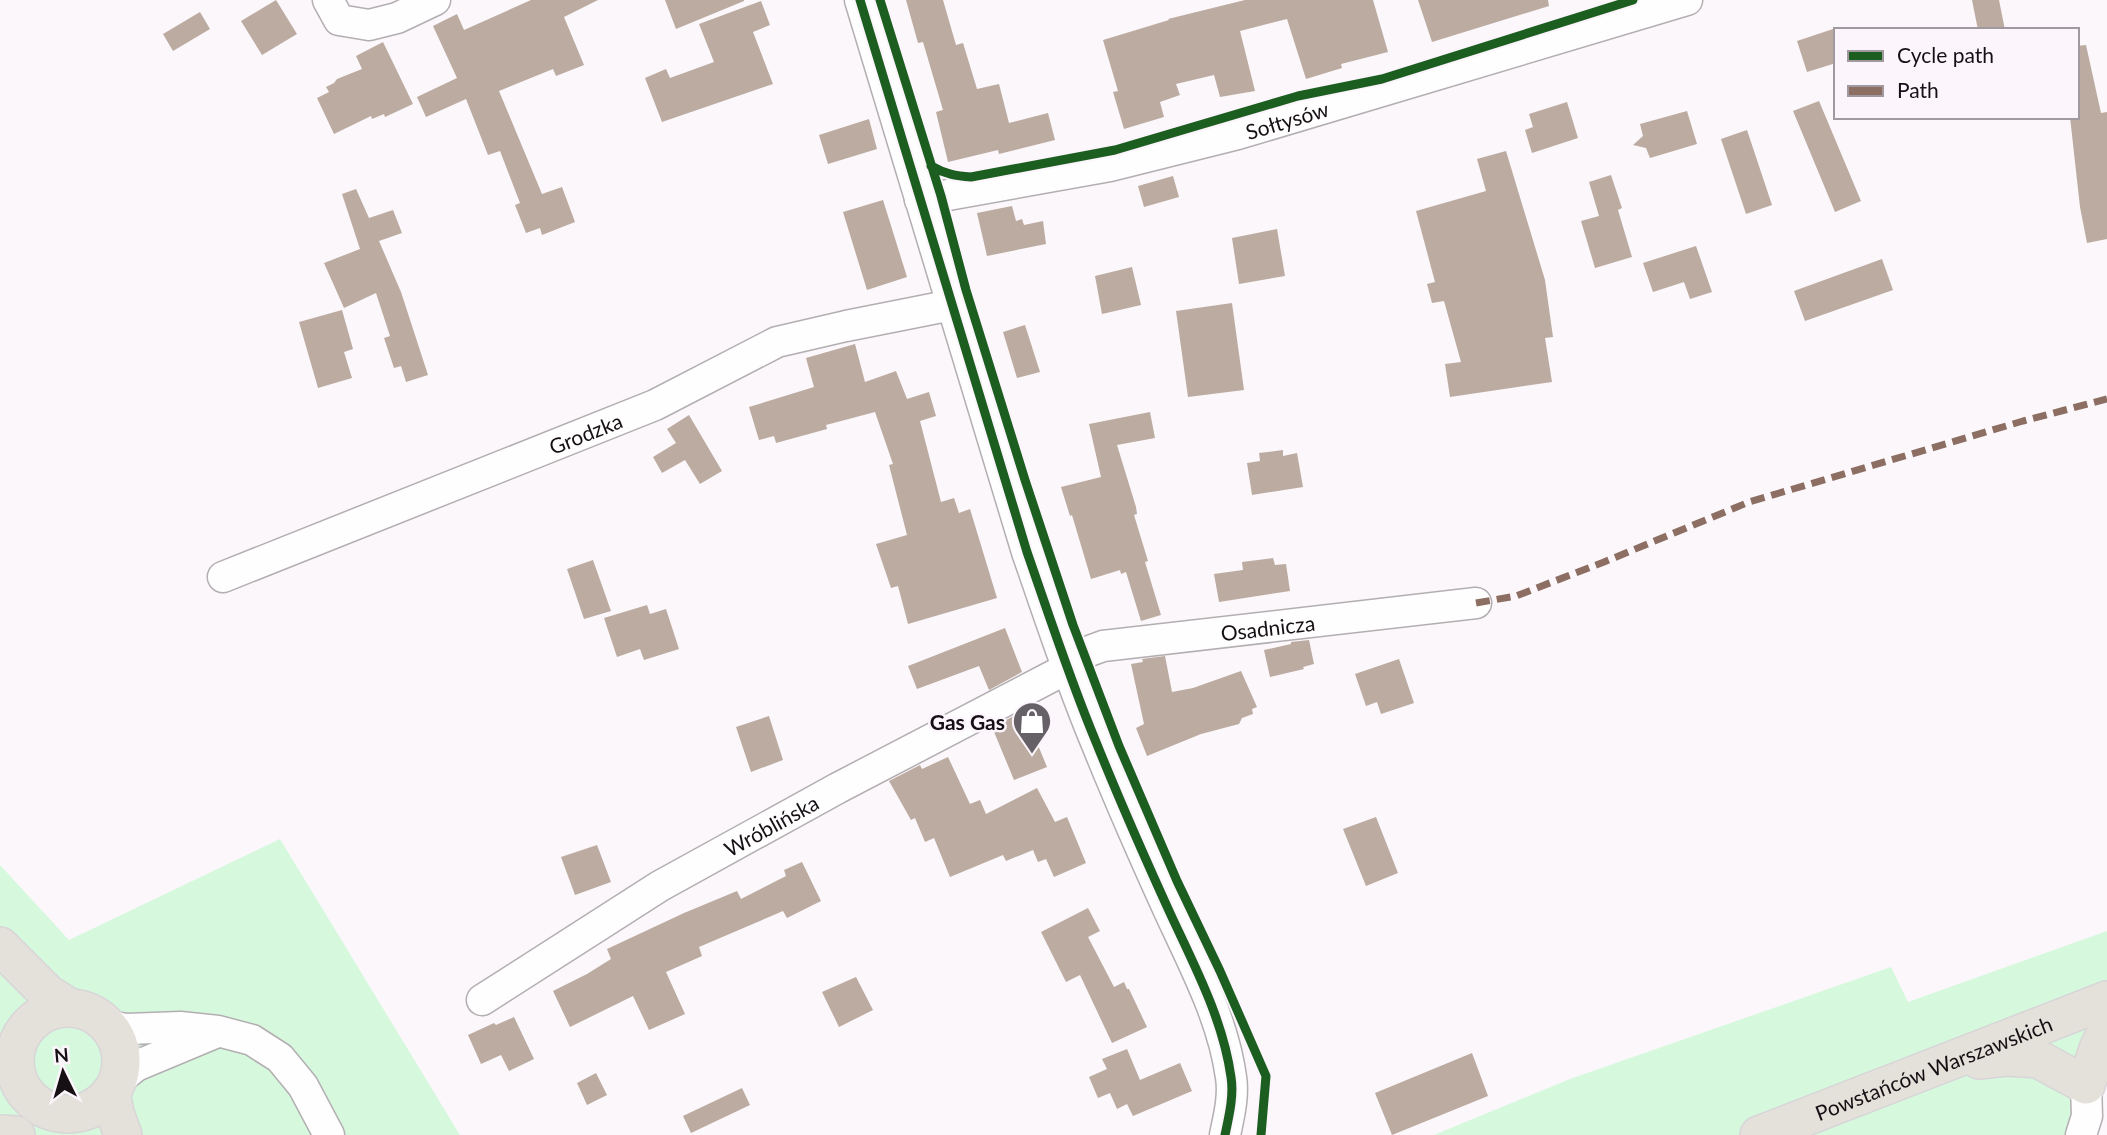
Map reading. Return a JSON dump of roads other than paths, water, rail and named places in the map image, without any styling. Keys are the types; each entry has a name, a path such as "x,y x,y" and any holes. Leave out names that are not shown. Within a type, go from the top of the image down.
{"main road":[{"path":"0,946 47,993 69,1007"},
{"path":"0,959 23,1016 14,1051 17,1076 25,1092 38,1105"},
{"name":"Powstańców Warszawskich","path":"1759,1135 2107,1000"},
{"path":"0,1109 15,1104 38,1105 85,1124 91,1109 102,1102 114,1086 121,1068 118,1042 108,1026 85,1010 69,1007 38,1017 14,1051"},
{"path":"1937,1065 2006,1057 2038,1059 2087,1085 2107,1030"},
{"path":"114,1086 115,1113 123,1135"},
{"path":"0,1134 16,1135"}],"street":[{"path":"328,0 339,20 369,25 397,18 435,0"},
{"path":"860,0 1027,552 1094,739 1209,999 1223,1040 1231,1075 1230,1110 1225,1135"},
{"name":"Sołtysów","path":"920,200 1110,166 1238,134 1680,1"},
{"name":"Grodzka","path":"223,577 655,405 777,342 952,305"},
{"name":"Osadnicza","path":"1068,668 1084,653 1103,646 1476,603"},
{"name":"Wróblińska","path":"482,1000 660,886 838,788 1068,668"},
{"path":"108,1026 127,1029 180,1027 218,1031 253,1040 280,1058 303,1086 329,1135"},
{"path":"114,1086 136,1066 218,1031"},
{"path":"2081,1135 2087,1116 2087,1085"}],"place":[{"name":"Gas Gas","path":"1032,755"}]}
